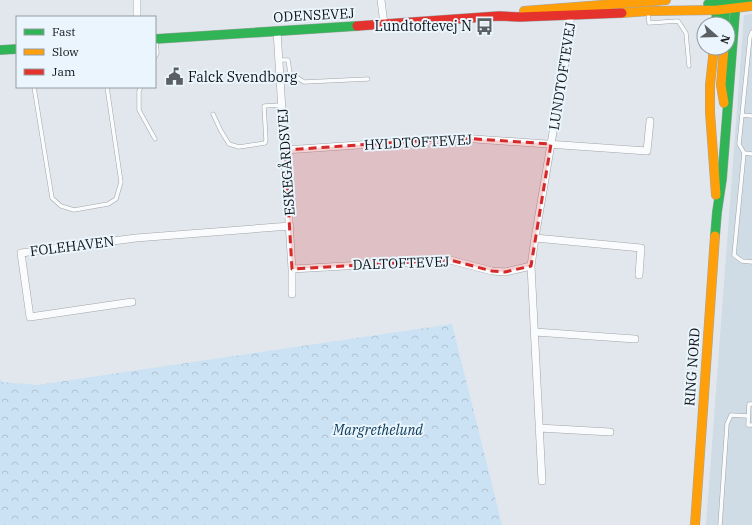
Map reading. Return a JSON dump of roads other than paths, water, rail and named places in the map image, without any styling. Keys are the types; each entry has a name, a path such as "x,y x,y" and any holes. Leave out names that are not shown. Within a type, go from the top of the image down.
{"main road":[{"name":"ODENSEVEJ","path":"572,11 621,12 635,8 647,7 666,0"},
{"path":"726,3 748,0"},
{"name":"ODENSEVEJ","path":"156,39 499,16 520,17 572,11 726,3 752,6"},
{"path":"720,16 726,3"},
{"path":"725,16 726,3"},
{"name":"RING NORD","path":"695,525 717,212 722,180 727,114 726,3"},
{"path":"0,50 16,49"},
{"name":"RING NORD","path":"713,56 710,84 710,112 717,212"},
{"path":"723,56 721,85 727,114"}],"street":[{"path":"137,0 137,16"},
{"path":"381,0 384,24"},
{"name":"LUNDTOFTEVEJ","path":"542,481 531,266 568,50 572,11"},
{"name":"ESKEGÅRDSVEJ","path":"277,31 290,226 292,294"},
{"name":"LUNDTOFTEVEJ","path":"551,144 647,150 650,121"},
{"name":"HYLDTOFTEVEJ","path":"285,150 461,138 551,144"},
{"name":"FOLEHAVEN","path":"132,302 30,317 21,253 136,238 290,226"},
{"path":"535,238 641,248 639,275"},
{"name":"DALTOFTEVEJ","path":"292,269 450,260 492,271 505,272 531,266"},
{"path":"535,332 635,339"},
{"path":"539,428 610,432"}],"lane":[{"path":"647,7 649,23 678,21 686,33 689,66"},
{"path":"752,32 750,37 739,144 744,153 734,255 742,261 752,262"},
{"path":"156,39 156,55"},
{"path":"279,60 288,60 290,73 304,82 368,79"},
{"path":"34,88 52,198 61,206 74,210 108,204 116,199 121,182 107,88"},
{"path":"141,88 139,110 155,139"},
{"path":"213,114 229,144 239,147 265,143 264,106 282,105"},
{"path":"742,115 752,116"},
{"path":"744,153 752,154"},
{"path":"752,404 749,404 748,416 748,425 752,425"},
{"path":"720,525 727,424 731,415 748,416"}],"place":[{"name":"Lundtoftevej N","path":"485,26"},
{"name":"Falck Svendborg","path":"175,77"}],"park label":[{"name":"Margrethelund","path":"378,430"}]}
